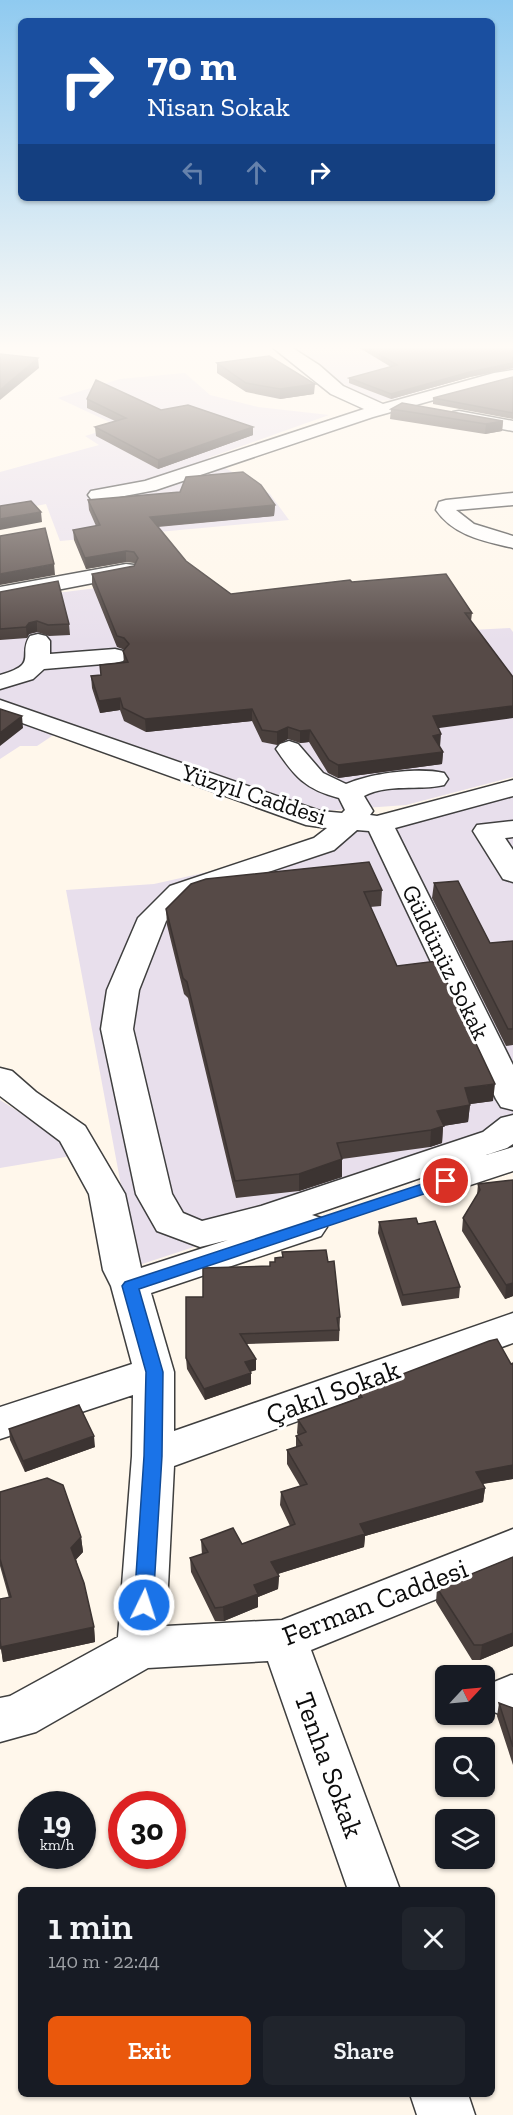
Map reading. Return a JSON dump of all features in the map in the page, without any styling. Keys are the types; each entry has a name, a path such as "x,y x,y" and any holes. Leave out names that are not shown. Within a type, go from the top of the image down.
{"street":[{"path":"98,495 149,486 272,446"},
{"path":"513,499 460,502 446,506 454,521 485,535 513,542"},
{"path":"0,594 126,570"},
{"path":"0,682 31,670 38,650 115,656"},
{"name":"Yüzyıl Caddesi","path":"0,707 316,819 360,813 412,813 513,788"},
{"path":"289,749 306,774 360,813"},
{"path":"360,813 356,788 377,783 435,779"},
{"path":"360,813 324,844 180,892 153,918 123,990 117,1029 154,1194 170,1222 200,1234 268,1217 379,1181 495,1140 513,1125"},
{"name":"Güldünüz Sokak","path":"360,813 513,1099"},
{"path":"513,829 487,831 513,873"},
{"path":"0,1078 24,1100 73,1134 107,1194 122,1270 130,1286 154,1372 153,1456 141,1648"},
{"path":"130,1286 513,1159"},
{"name":"Çakıl Sokak","path":"153,1456 513,1328"},
{"path":"0,1423 154,1372"},
{"name":"Ferman Caddesi","path":"0,1720 19,1716 141,1648 284,1640 513,1548"},
{"name":"Tenha Sokak","path":"284,1640 373,1887"},
{"path":"441,2097 446,2115"}],"shaded area":[{"path":"96,446 243,446 208,458 270,494 289,520 60,541 46,504 0,513 0,472"},
{"path":"194,576 231,604 471,630 510,628 513,632 513,777 406,805 324,811 0,699 0,600"},
{"path":"0,715 55,734 37,746 20,746 0,759"},
{"path":"513,794 513,1142 136,1266 66,890 154,884 230,867 312,842 408,817"},
{"path":"0,1100 35,1122 77,1155 0,1168"}],"building":[{"path":"131,446 199,446 158,460"},
{"path":"243,472 261,485 275,505 150,517 186,561 231,594 350,580 352,582 446,574 472,613 465,613 513,677 513,706 433,716 441,734 433,736 443,752 338,765 329,760 310,730 300,731 288,727 277,732 262,730 252,709 145,719 123,708 120,698 99,701 91,676 101,675 100,665 128,662 123,651 129,644 124,638 117,636 92,574 134,566 138,558 134,552 126,551 85,558 73,530 100,525 88,500 180,492 186,477"},
{"path":"31,501 41,512 0,519 0,506"},
{"path":"45,528 54,564 0,574 0,536"},
{"path":"58,581 69,624 48,625 37,621 29,623 26,627 0,629 0,592"},
{"path":"0,709 22,716 0,733"},
{"path":"369,862 382,890 364,892 397,966 437,961 495,1084 465,1088 470,1105 437,1111 444,1126 431,1130 337,1143 342,1159 299,1174 235,1181 187,982 183,978 166,909 191,884 206,879"},
{"path":"458,881 490,943 513,941 513,1029 508,1029 434,883"},
{"path":"513,1180 513,1283 506,1285 463,1218 480,1190 478,1184"},
{"path":"416,1218 418,1224 435,1221 460,1287 403,1295 379,1222"},
{"path":"326,1250 328,1262 334,1261 340,1317 337,1318 339,1330 240,1334 256,1359 245,1362 251,1373 204,1389 186,1358 186,1297 203,1297 203,1268 270,1266 270,1262 275,1262 275,1258 283,1257 282,1252"},
{"path":"497,1339 511,1364 513,1363 513,1465 476,1472 485,1488 360,1524 365,1534 271,1562 279,1576 254,1585 258,1594 215,1608 190,1558 208,1552 201,1540 233,1528 242,1544 295,1524 281,1492 307,1484 287,1450 302,1445 296,1436 306,1432 298,1420 362,1397 358,1391"},
{"path":"79,1405 94,1436 23,1461 9,1429"},
{"path":"47,1478 63,1485 81,1537 71,1548 84,1583 94,1627 1,1647 0,1599 11,1597 0,1559 0,1492"},
{"path":"513,1557 513,1633 482,1645 474,1645 437,1588"},
{"path":"499,1703 513,1708 513,1747"}],"route":[{"path":"144,1605 153,1456 154,1372 130,1286 446,1181"}]}
